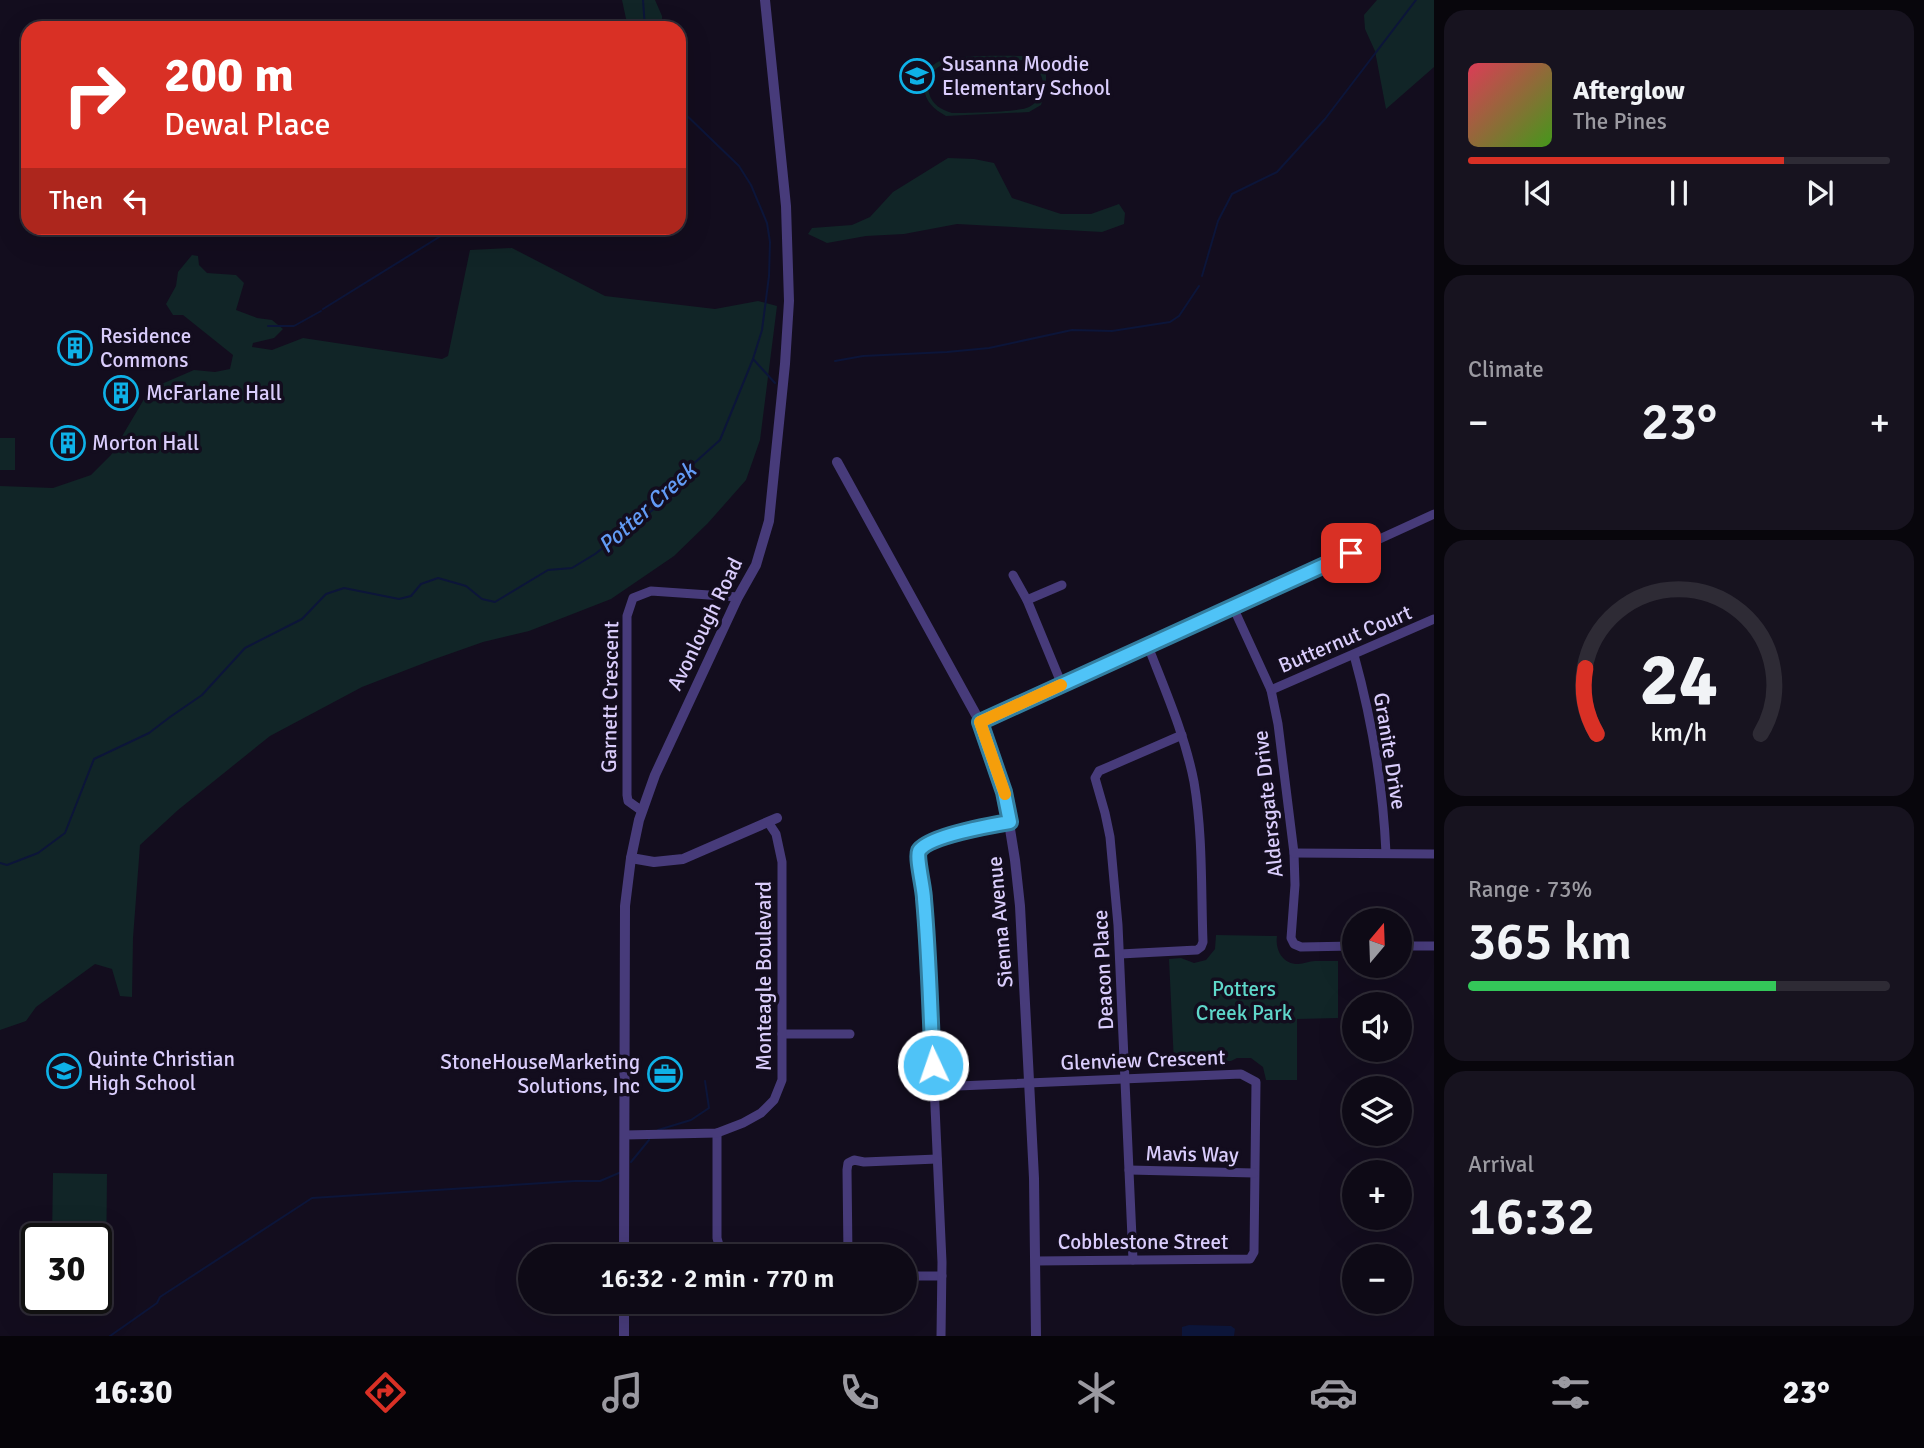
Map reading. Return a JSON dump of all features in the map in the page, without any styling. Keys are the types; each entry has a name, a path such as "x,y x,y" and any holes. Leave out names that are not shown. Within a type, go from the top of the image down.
{"street":[{"name":"Avonlough Road","path":"624,1244 625,906 631,858 642,811 655,775 738,597 757,565 769,520 788,314 786,205 765,0"},
{"name":"Sienna Avenue","path":"836,462 980,722 1004,792 1020,906 1030,1083 1036,1336"},
{"path":"980,722 1434,514"},
{"path":"1013,575 1027,600 1062,685"},
{"path":"1027,600 1062,585"},
{"name":"Garnett Crescent","path":"642,811 628,801 627,794 627,616 634,598 651,591 738,597"},
{"name":"Aldersgate Drive","path":"1233,607 1271,690 1287,784 1294,853 1292,938 1294,944 1301,947 1342,946"},
{"name":"Butternut Court","path":"1271,690 1434,619"},
{"path":"1120,954 1196,950 1203,942 1199,820 1194,782 1182,735 1147,646"},
{"name":"Granite Drive","path":"1354,655 1374,738 1387,853"},
{"name":"Deacon Place","path":"1133,1260 1120,954 1112,856 1096,775 1099,771 1182,735"},
{"path":"631,858 654,862 683,859 773,820"},
{"name":"Monteagle Boulevard","path":"625,1135 717,1133 743,1124 761,1113 774,1100 782,1080 782,862 773,820"},
{"path":"941,1336 942,1276 927,929 918,855 920,849 951,835 1010,822"},
{"path":"1294,853 1434,854"},
{"path":"1412,946 1434,946"},
{"path":"782,1034 850,1034"},
{"path":"911,1047 932,1046"},
{"name":"Glenview Crescent","path":"934,1087 1241,1074 1256,1082 1254,1252 1250,1259"},
{"path":"717,1133 719,1244"},
{"path":"848,1244 848,1163 854,1160 864,1162 937,1158"},
{"name":"Mavis Way","path":"1129,1170 1254,1173"},
{"name":"Cobblestone Street","path":"1036,1261 1250,1259"},
{"path":"917,1276 942,1276"},
{"path":"624,1314 624,1336"}],"green space":[{"path":"622,0 655,0 662,16 662,21 626,21"},
{"path":"1377,0 1434,0 1434,67 1386,109 1375,51 1365,29 1364,15"},
{"path":"1025,56 1039,63 1046,74 1046,89 1041,105 1029,112 946,116 934,108 926,97 926,77 936,63 966,57","holes":["1024,60 1040,73 1043,80 1042,92 1037,101 1024,109 952,113 932,101 928,86 931,76 943,65"]},
{"path":"948,158 994,163 1012,198 1061,214 1091,214 1119,204 1125,213 1124,224 1102,232 957,224 904,234 866,236 827,243 808,234 812,228 852,225 870,217 893,192"},
{"path":"512,248 605,296 715,309 758,301 777,306 760,440 746,480 674,556 611,599 529,631 483,642 362,687 270,736 178,810 140,845 133,938 132,997 120,996 112,969 95,964 36,1007 26,1021 0,1030 0,486 53,488 91,475 111,455 150,389 194,370 215,372 230,369 233,355 183,315 173,315 166,304 176,286 178,272 192,255 198,256 199,265 207,273 236,275 244,283 236,310 272,320 283,329 274,338 253,343 252,347 272,350 303,338 442,359 448,356 470,250"},
{"path":"0,438 15,438 15,470 0,470"},
{"name":"Potters Creek Park","path":"1216,935 1277,936 1281,955 1292,963 1338,961 1338,1018 1297,1019 1297,1080 1266,1080 1263,1067 1251,1058 1174,1063 1169,959 1181,958 1194,963 1206,960 1215,949"},
{"path":"53,1173 107,1174 107,1223 52,1223"}],"water":[{"path":"1231,1326 1235,1329 1234,1336 1182,1336 1182,1327"}],"waterway":[{"name":"Potter Creek","path":"643,0 644,21"},
{"path":"1202,276 1218,221 1232,194 1277,172 1325,119 1416,0"},
{"name":"Potter Creek","path":"0,863 7,865 38,853 65,833 94,759 149,733 202,695 245,648 302,619 326,594 344,588 399,599 411,596 421,584 438,578 466,586 482,599 495,602 548,570 572,568 595,554 654,509 691,466 720,440 762,330 770,242 767,223 751,185 739,166 686,115"},
{"path":"323,309 442,235"},
{"path":"835,361 863,356 989,348 1072,330 1112,331 1170,322 1179,316 1199,286"},
{"path":"268,326 294,326 321,311"},
{"path":"754,360 775,383"},
{"path":"658,1130 691,1120 709,1108 705,1081"},
{"path":"631,1162 649,1140"},
{"path":"110,1336 157,1303 160,1297 312,1198 600,1181 619,1173"}],"slow traffic":[{"path":"1005,794 980,722 1061,685"}],"place":[{"name":"Susanna Moodie Elementary School","path":"917,76"},
{"name":"Residence Commons","path":"75,348"},
{"name":"McFarlane Hall","path":"121,393"},
{"name":"Morton Hall","path":"68,443"},
{"name":"Quinte Christian High School","path":"64,1071"},
{"name":"StoneHouseMarketing Solutions, Inc","path":"665,1074"}],"route":[{"path":"933,1065 927,929 918,855 920,849 951,835 1010,822 1004,792 980,722 1351,553"}]}
